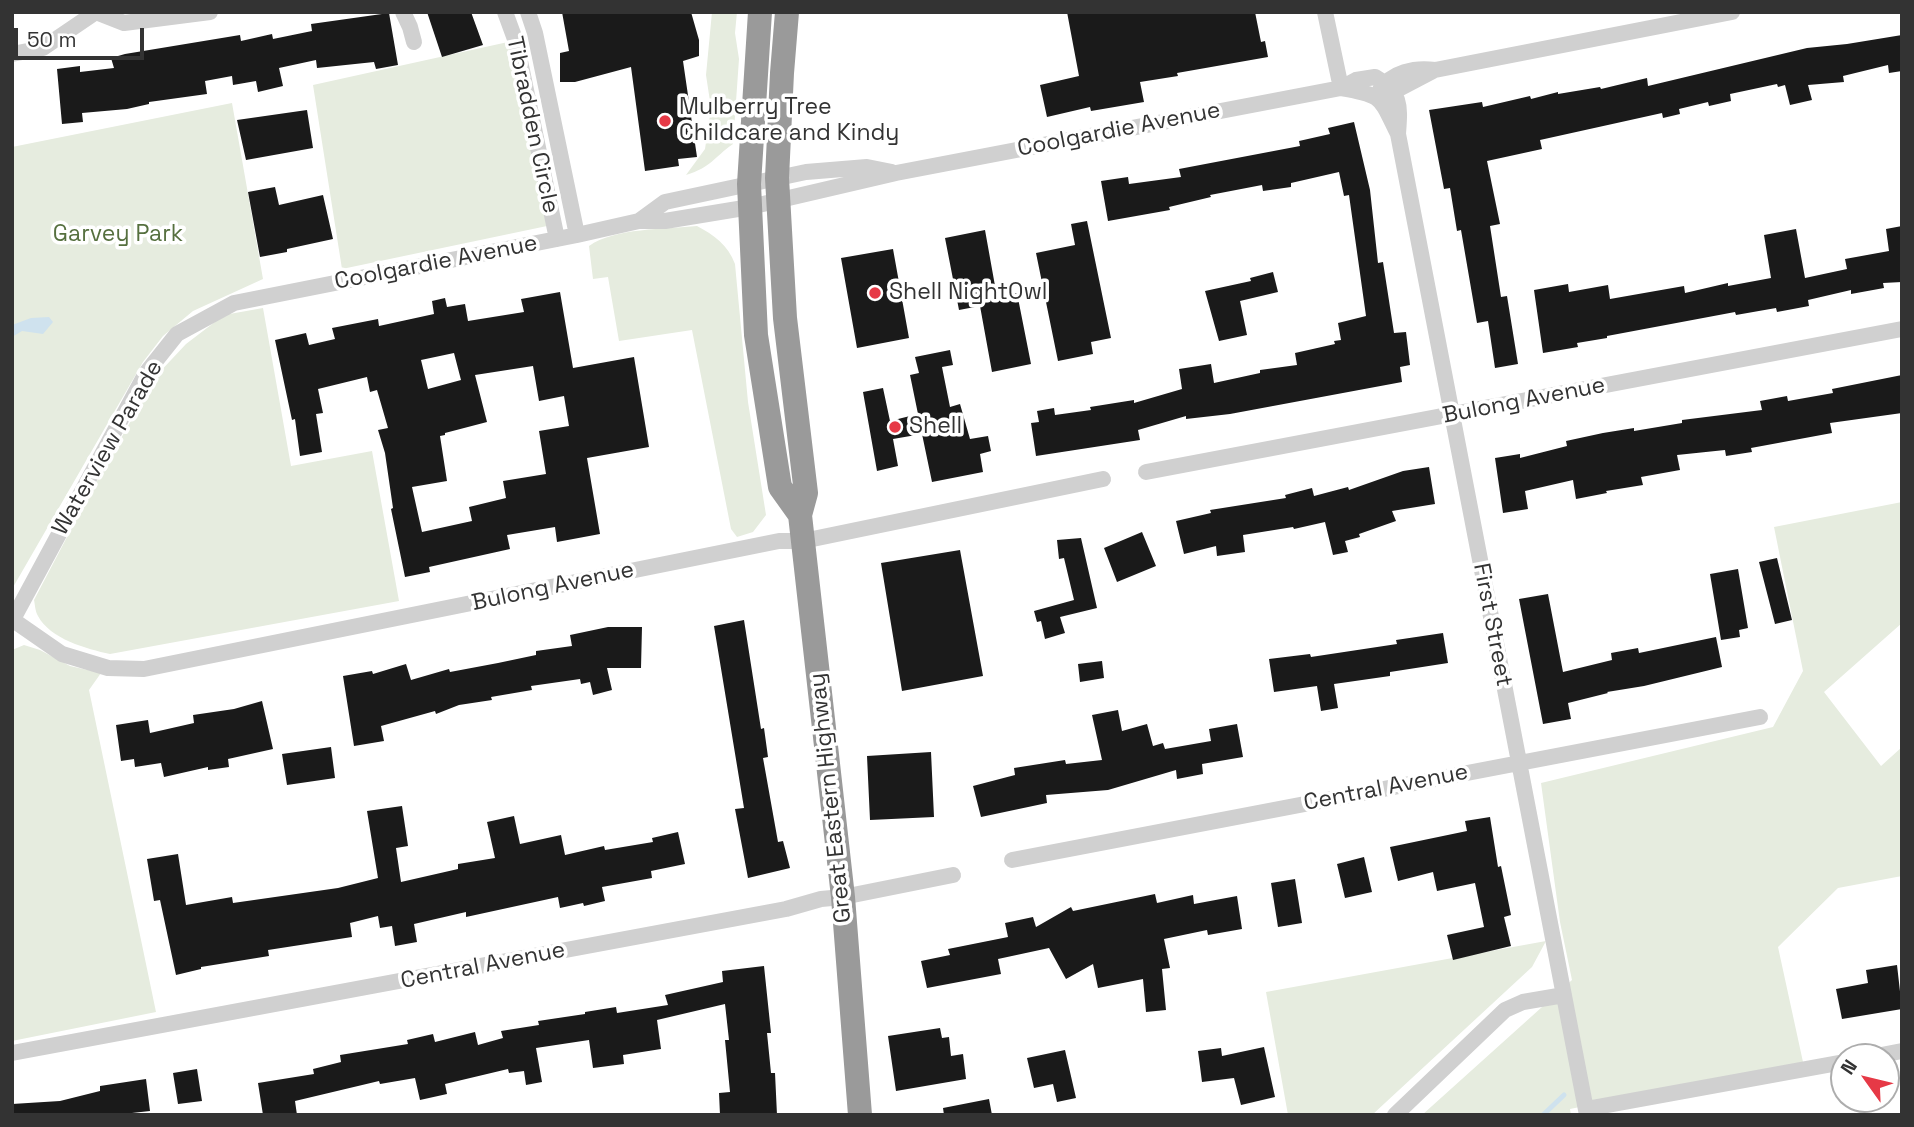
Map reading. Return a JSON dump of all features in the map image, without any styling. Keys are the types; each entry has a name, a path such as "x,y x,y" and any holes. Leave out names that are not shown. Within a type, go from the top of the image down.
{"highway":[{"name":"Great Eastern Highway","path":"760,12 749,195 756,335 780,486 800,515"},
{"name":"Great Eastern Highway","path":"787,12 778,189 785,318 806,493 800,515 843,897 858,1115"}],"street":[{"path":"12,54 43,48 96,12 124,23 210,12"},
{"path":"403,12 414,42"},
{"name":"Tibradden Circle","path":"505,12 516,42 557,239"},
{"name":"Tibradden Circle","path":"528,12 535,33 577,235"},
{"path":"1325,12 1341,88"},
{"name":"Coolgardie Avenue","path":"234,303 639,221 666,221 749,195 778,189 896,173 1341,88 1366,77 1375,77 1385,92 1435,70 1732,12"},
{"name":"First Street","path":"1385,92 1400,107 1398,134 1586,1112"},
{"name":"Coolgardie Avenue","path":"639,221 665,202 749,195 778,189"},
{"name":"Waterview Parade","path":"13,621 146,373 177,334 234,303"},
{"name":"Bulong Avenue","path":"1146,472 1902,329"},
{"name":"Bulong Avenue","path":"13,621 62,654 108,668 144,668 779,541 803,541 1103,479"},
{"name":"Central Avenue","path":"1012,860 1760,717"},
{"name":"Central Avenue","path":"12,1053 786,909 821,899 953,875"},
{"path":"1395,1115 1505,1010 1523,1002 1564,995"},
{"path":"1586,1112 1830,1065"}],"green space":[{"path":"712,12 737,12 735,33 739,59 733,144 707,165 686,175 705,149 711,108 706,75"},
{"path":"508,42 519,79 547,226 342,269 313,85"},
{"name":"Garvey Park","path":"232,103 263,279 193,311 163,336 143,362 12,589 12,147"},
{"path":"697,226 720,241 735,264 748,402 766,515 753,532 737,537 731,529 692,330 619,341 608,277 593,279 589,246 600,240 641,230"},
{"path":"263,308 291,466 372,451 399,601 110,654 60,637 44,624 37,614 34,600 156,376 186,344 224,315"},
{"path":"1902,502 1902,623 1824,692 1881,766 1902,747 1902,876 1838,888 1778,947 1803,1062 1570,1109 1571,1115 1422,1115 1572,980 1560,922 1541,783 1773,727 1803,671 1774,527"},
{"path":"24,645 70,666 101,673 89,690 156,1012 12,1041 12,650"},
{"path":"1546,941 1532,967 1372,1115 1288,1115 1266,992"}],"water":[{"path":"49,317 53,322 43,334 22,331 12,337 12,325 31,318"}],"building":[{"path":"427,12 471,12 483,45 442,57"},
{"path":"562,12 691,12 699,40 699,56 683,61 697,157 678,159 679,166 645,171 631,67 575,82 560,82 560,53 569,51"},
{"path":"1067,12 1255,12 1261,42 1265,41 1268,57 1140,82 1144,102 1091,111 1090,107 1047,117 1040,85 1079,76"},
{"path":"389,13 398,65 376,69 374,62 317,68 316,60 279,68 283,86 258,92 256,81 233,85 232,76 205,81 207,94 149,102 127,109 82,113 83,122 62,124 57,69 80,66 80,72 114,68 111,58 125,54 240,35 241,41 272,34 273,39 312,31 311,24"},
{"path":"1902,35 1902,71 1889,73 1888,65 1843,76 1844,82 1808,85 1812,100 1790,105 1785,85 1778,87 1777,84 1730,94 1731,101 1709,106 1708,102 1679,109 1680,114 1663,118 1662,113 1540,140 1542,149 1487,161 1500,224 1490,226 1501,297 1507,296 1518,364 1495,368 1488,321 1477,323 1461,230 1457,231 1450,188 1444,189 1429,110 1482,102 1483,107 1530,96 1531,99 1558,92 1601,89 1647,78 1648,86 1807,48"},
{"path":"307,110 313,148 246,160 237,120"},
{"path":"1354,122 1370,190 1378,263 1383,262 1394,333 1406,332 1410,365 1400,367 1402,382 1230,414 1186,419 1186,416 1138,430 1140,440 1036,456 1031,423 1039,422 1037,411 1054,408 1055,415 1091,410 1090,407 1134,400 1134,403 1182,389 1179,369 1211,364 1214,383 1260,373 1260,370 1297,365 1295,353 1335,344 1334,341 1341,340 1338,323 1366,316 1349,195 1344,196 1339,172 1291,183 1291,187 1263,191 1262,185 1210,195 1211,197 1169,207 1170,210 1108,221 1101,181 1128,177 1129,184 1181,177 1179,169 1300,146 1299,141 1330,134 1328,128"},
{"path":"275,187 279,205 323,195 333,239 260,257 248,192"},
{"path":"1087,221 1111,338 1091,342 1093,354 1058,361 1036,253 1075,245 1071,224"},
{"path":"1902,226 1902,282 1883,283 1884,288 1851,294 1851,290 1808,300 1809,306 1777,312 1776,308 1736,315 1735,312 1607,336 1577,343 1578,347 1543,353 1534,290 1568,284 1569,292 1608,285 1610,299 1684,286 1685,293 1728,283 1728,286 1771,278 1764,235 1796,229 1805,278 1847,269 1845,259 1889,251 1886,229"},
{"path":"985,230 997,297 1017,293 1031,364 992,372 980,306 959,310 945,238"},
{"path":"893,249 909,338 857,348 841,258"},
{"path":"1273,272 1278,292 1240,301 1247,335 1219,341 1205,291 1251,281 1250,278"},
{"path":"560,292 573,368 634,357 649,447 587,458 600,534 557,542 555,527 507,535 510,549 429,567 430,572 405,577 391,509 385,453 378,430 388,428 377,390 370,392 367,377 318,389 323,413 316,414 322,452 300,456 295,419 292,420 275,340 306,333 309,345 335,339 332,328 378,319 379,326 434,314 432,301 445,298 447,307 465,304 468,321 524,312 521,299","holes":["454,353 461,380 428,389 421,360","533,366 539,401 564,396 569,426 539,431 546,474 503,481 506,498 469,507 472,521 422,532 412,487 447,481 440,436 487,422 475,375"]},
{"path":"950,350 953,365 942,367 950,407 960,404 970,439 988,436 991,451 980,454 983,472 932,482 922,434 893,439 898,466 877,471 863,392 883,388 890,421 918,414 910,375 919,373 915,357"},
{"path":"1902,375 1902,413 1830,423 1832,433 1751,448 1752,452 1726,456 1725,450 1677,455 1680,470 1641,477 1643,485 1606,491 1607,493 1576,499 1573,480 1525,491 1528,509 1503,513 1495,458 1520,454 1520,458 1567,446 1566,441 1603,433 1634,428 1634,431 1682,423 1682,420 1762,410 1760,401 1787,396 1788,401 1833,393 1832,389"},
{"path":"1429,467 1435,504 1392,511 1396,521 1345,541 1348,552 1333,555 1325,522 1243,535 1245,552 1217,556 1216,546 1184,554 1176,521 1211,513 1210,510 1286,498 1285,495 1312,488 1314,496 1348,487 1349,490 1403,471"},
{"path":"1142,532 1156,566 1117,582 1104,548"},
{"path":"1081,538 1097,608 1060,617 1065,633 1045,639 1041,621 1037,622 1034,611 1074,600 1064,558 1059,559 1057,540"},
{"path":"960,550 983,676 902,691 881,563"},
{"path":"1777,558 1792,620 1775,624 1759,562"},
{"path":"1738,569 1748,628 1739,630 1740,637 1721,640 1710,574"},
{"path":"1548,594 1563,672 1612,660 1611,653 1638,648 1639,653 1716,637 1722,667 1568,703 1571,719 1543,724 1519,599"},
{"path":"744,620 761,729 764,728 768,757 763,758 778,842 783,841 790,868 748,878 735,809 744,808 714,626"},
{"path":"608,627 642,627 641,668 607,668 612,690 593,695 590,682 581,684 580,679 531,686 532,690 491,697 492,700 459,705 436,714 435,711 381,726 384,741 354,746 343,676 372,671 373,674 406,664 411,680 449,669 450,672 536,655 536,651 572,646 570,635"},
{"path":"1443,633 1448,663 1390,672 1390,676 1334,684 1338,708 1321,711 1317,686 1274,692 1269,659 1310,654 1311,657 1397,644 1396,640"},
{"path":"1102,661 1104,678 1080,682 1078,664"},
{"path":"262,701 273,749 228,759 229,767 208,770 208,767 164,777 161,763 135,767 134,759 121,761 116,725 148,720 150,733 194,723 193,715 234,709"},
{"path":"1118,710 1122,731 1147,724 1153,746 1163,743 1165,749 1211,741 1209,729 1237,724 1243,757 1202,764 1203,774 1177,779 1176,770 1108,790 1046,795 1047,803 981,817 973,786 1015,775 1014,768 1065,760 1066,764 1102,760 1092,715"},
{"path":"331,747 335,778 287,785 282,754"},
{"path":"931,752 934,817 870,820 867,756"},
{"path":"402,806 408,846 396,848 401,882 458,869 458,864 495,858 487,822 514,816 520,844 561,835 565,855 604,846 605,850 653,842 652,838 678,832 685,864 651,871 652,878 602,887 605,901 584,906 583,903 560,908 558,897 466,917 466,912 414,924 417,942 395,946 392,926 380,928 378,916 350,923 352,937 268,950 269,956 201,967 176,975 160,900 154,901 147,859 178,854 186,905 232,897 233,903 338,888 378,878 367,811"},
{"path":"1490,817 1498,867 1501,866 1511,915 1504,917 1511,946 1453,960 1447,935 1484,927 1475,883 1437,891 1433,872 1398,881 1390,847 1467,831 1465,821"},
{"path":"1364,857 1372,892 1345,898 1337,864"},
{"path":"1295,879 1302,923 1278,927 1271,883"},
{"path":"1155,894 1157,903 1193,895 1194,904 1237,896 1242,929 1208,935 1207,930 1164,939 1170,968 1162,969 1166,1010 1146,1012 1143,979 1098,988 1093,964 1066,979 1049,948 998,959 1001,974 927,988 921,961 950,955 948,949 1008,937 1005,923 1033,917 1036,927 1071,907 1073,911"},
{"path":"1897,965 1902,1009 1842,1019 1836,989 1868,983 1866,970"},
{"path":"764,966 771,1033 767,1033 771,1073 775,1073 777,1115 720,1115 719,1093 730,1092 725,1004 657,1020 661,1049 623,1055 624,1064 593,1068 589,1040 536,1048 542,1082 526,1085 524,1071 509,1073 508,1069 445,1084 447,1094 420,1100 415,1078 380,1084 379,1081 295,1101 297,1115 263,1115 258,1083 314,1074 313,1069 341,1062 340,1055 408,1044 407,1040 433,1034 435,1042 475,1032 478,1045 503,1038 501,1031 539,1025 538,1021 616,1007 617,1013 668,1005 665,995 723,982 722,971"},
{"path":"940,1028 942,1038 949,1037 951,1056 963,1054 966,1079 896,1091 888,1036"},
{"path":"1264,1047 1275,1097 1241,1105 1234,1078 1202,1082 1198,1051 1221,1048 1222,1056"},
{"path":"1065,1050 1076,1098 1057,1102 1053,1084 1034,1088 1027,1058"},
{"path":"197,1069 202,1101 178,1104 173,1073"},
{"path":"146,1079 150,1111 114,1115 12,1115 12,1104 60,1101 100,1091 100,1086"},
{"path":"989,1099 992,1115 944,1115 943,1108"}],"waterway":[{"path":"1543,1115 1564,1095"}],"place":[{"name":"Mulberry Tree Childcare and Kindy","path":"665,121"},
{"name":"Shell NightOwl","path":"875,293"},
{"name":"Shell","path":"895,427"}]}
